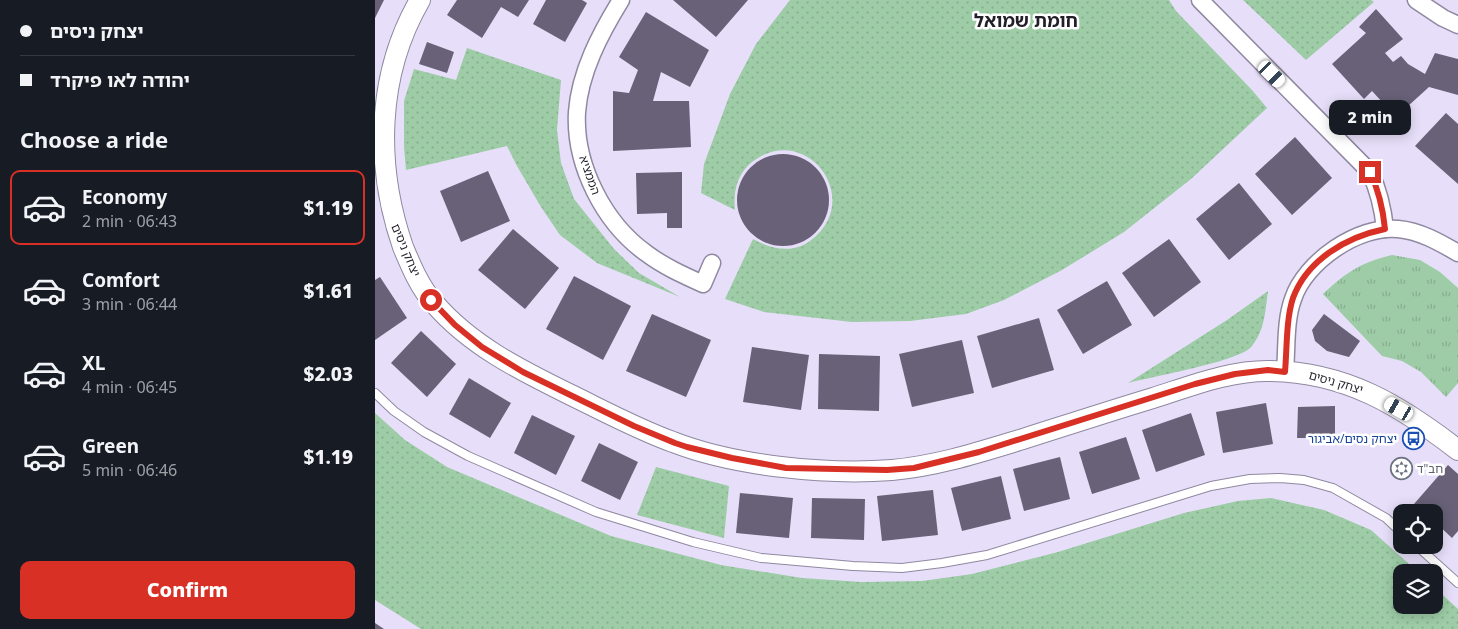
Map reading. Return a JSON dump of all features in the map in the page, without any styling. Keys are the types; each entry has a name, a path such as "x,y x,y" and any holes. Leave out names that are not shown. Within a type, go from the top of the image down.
{"street":[{"name":"יצחק ניסים","path":"420,0 398,45 389,76 381,119 381,154 389,204 397,232 412,269 431,300 455,325 482,347 523,372 675,443 732,458 786,468 887,470 914,468 979,452 1195,384 1235,374 1268,370 1329,378 1366,390 1425,424 1458,450"},
{"name":"הממציא","path":"621,0 595,45 583,83 577,112 578,138 592,185 603,208 621,230 644,253 665,266 703,284 712,263"},
{"path":"1200,0 1370,172 1382,206 1385,229"},
{"path":"1416,0 1443,18 1458,25"},
{"path":"1285,372 1292,300 1300,282 1315,264 1335,249 1356,238 1385,229 1397,229 1416,233 1437,241 1458,253"}],"lane":[{"path":"375,393 394,411 424,432 468,456 596,512 693,542 761,558 902,568 942,563 987,554 1211,486 1250,479 1280,478 1305,480 1333,488 1386,518 1393,525"},
{"path":"1426,554 1458,583"}],"green space":[{"path":"790,0 1169,0 1176,11 1267,108 1191,179 1124,232 1062,270 1004,300 966,314 910,321 852,322 764,312 725,299 753,239 782,249 796,248 810,241 826,224 832,205 830,187 822,170 809,158 792,151 772,152 752,162 743,172 737,184 735,210 701,193 704,164 730,94 756,44"},
{"path":"1243,0 1371,0 1374,2 1306,60"},
{"path":"467,48 561,80 557,130 561,163 574,199 614,249 639,273 680,297 597,263 560,235 541,207 507,146 406,170 404,101 414,69 456,80"},
{"path":"1392,255 1420,260 1440,272 1458,288 1458,383 1446,397 1421,372 1402,361 1382,356 1323,294 1355,269 1371,261"},
{"path":"1268,291 1260,333 1252,346 1245,352 1214,363 1128,383 1227,320"},
{"path":"375,413 405,440 447,467 611,536 721,565 802,578 861,582 922,581 972,574 1058,552 1184,513 1238,501 1271,498 1324,510 1371,530 1393,550 1393,554 1398,554 1409,564 1393,564 1393,614 1443,614 1443,595 1458,609 1458,629 421,629 375,600"},
{"path":"656,467 729,486 724,538 637,515"}],"building":[{"path":"375,0 384,0 375,18"},
{"path":"457,0 529,0 518,17 501,7 482,38 447,15"},
{"path":"546,0 582,0 587,3 565,42 533,24"},
{"path":"673,0 748,0 716,37"},
{"path":"1376,9 1403,39 1385,53 1393,62 1401,56 1408,64 1425,74 1435,53 1458,59 1458,95 1429,87 1396,117 1372,91 1364,99 1332,64 1366,33 1359,27"},
{"path":"646,12 709,50 690,87 661,72 653,101 689,101 691,147 613,151 613,91 629,93 638,70 619,57"},
{"path":"427,42 454,52 447,73 419,64"},
{"path":"1446,113 1458,124 1458,184 1415,146"},
{"path":"1295,137 1332,178 1292,215 1255,174"},
{"path":"783,154 801,158 816,167 825,182 829,200 825,218 816,233 801,242 783,246 765,242 750,233 741,218 737,200 741,182 750,167 765,158"},
{"path":"488,171 510,221 461,242 440,191"},
{"path":"682,172 682,228 667,228 667,213 637,214 636,173"},
{"path":"1239,183 1272,224 1229,260 1196,219"},
{"path":"513,229 559,268 525,309 478,270"},
{"path":"1169,239 1201,282 1154,317 1122,273"},
{"path":"574,276 631,306 603,360 546,329"},
{"path":"380,277 407,318 375,340 375,280"},
{"path":"1107,281 1132,325 1083,354 1057,310"},
{"path":"652,314 711,340 686,397 626,371"},
{"path":"1324,314 1360,341 1349,357 1327,351 1315,341 1312,330"},
{"path":"1039,318 1054,370 992,388 977,336"},
{"path":"421,331 456,364 427,397 391,363"},
{"path":"962,340 974,393 912,407 899,354"},
{"path":"752,347 809,355 801,410 743,402"},
{"path":"819,354 880,356 879,411 818,409"},
{"path":"469,378 511,403 490,438 449,414"},
{"path":"1266,403 1273,444 1223,453 1216,412"},
{"path":"1335,406 1335,438 1297,438 1298,407"},
{"path":"1191,413 1205,455 1156,472 1142,430"},
{"path":"532,415 575,436 556,475 514,453"},
{"path":"1126,437 1140,479 1092,494 1079,452"},
{"path":"599,443 638,462 620,500 581,481"},
{"path":"1060,457 1070,499 1024,511 1013,469"},
{"path":"1448,465 1458,474 1458,531 1452,538 1443,530 1443,504 1414,504"},
{"path":"1001,476 1011,519 962,531 951,488"},
{"path":"933,490 938,535 882,541 877,496"},
{"path":"740,493 793,498 789,538 736,533"},
{"path":"812,498 865,499 864,540 811,538"},
{"path":"375,623 384,629 375,629"}],"place":[{"name":"יצחק נסים/אביגור","path":"1413,438"},
{"name":"חב\"ד","path":"1401,468"}],"district":[{"name":"חומת שמואל","path":"1026,20"}],"route":[{"path":"431,300 455,325 482,347 523,372 634,426 675,443 732,458 786,468 839,470 914,468 979,452 1195,384 1235,374 1268,370 1285,372 1292,300 1300,282 1315,264 1335,249 1356,238 1385,229 1382,206 1370,172"}]}
